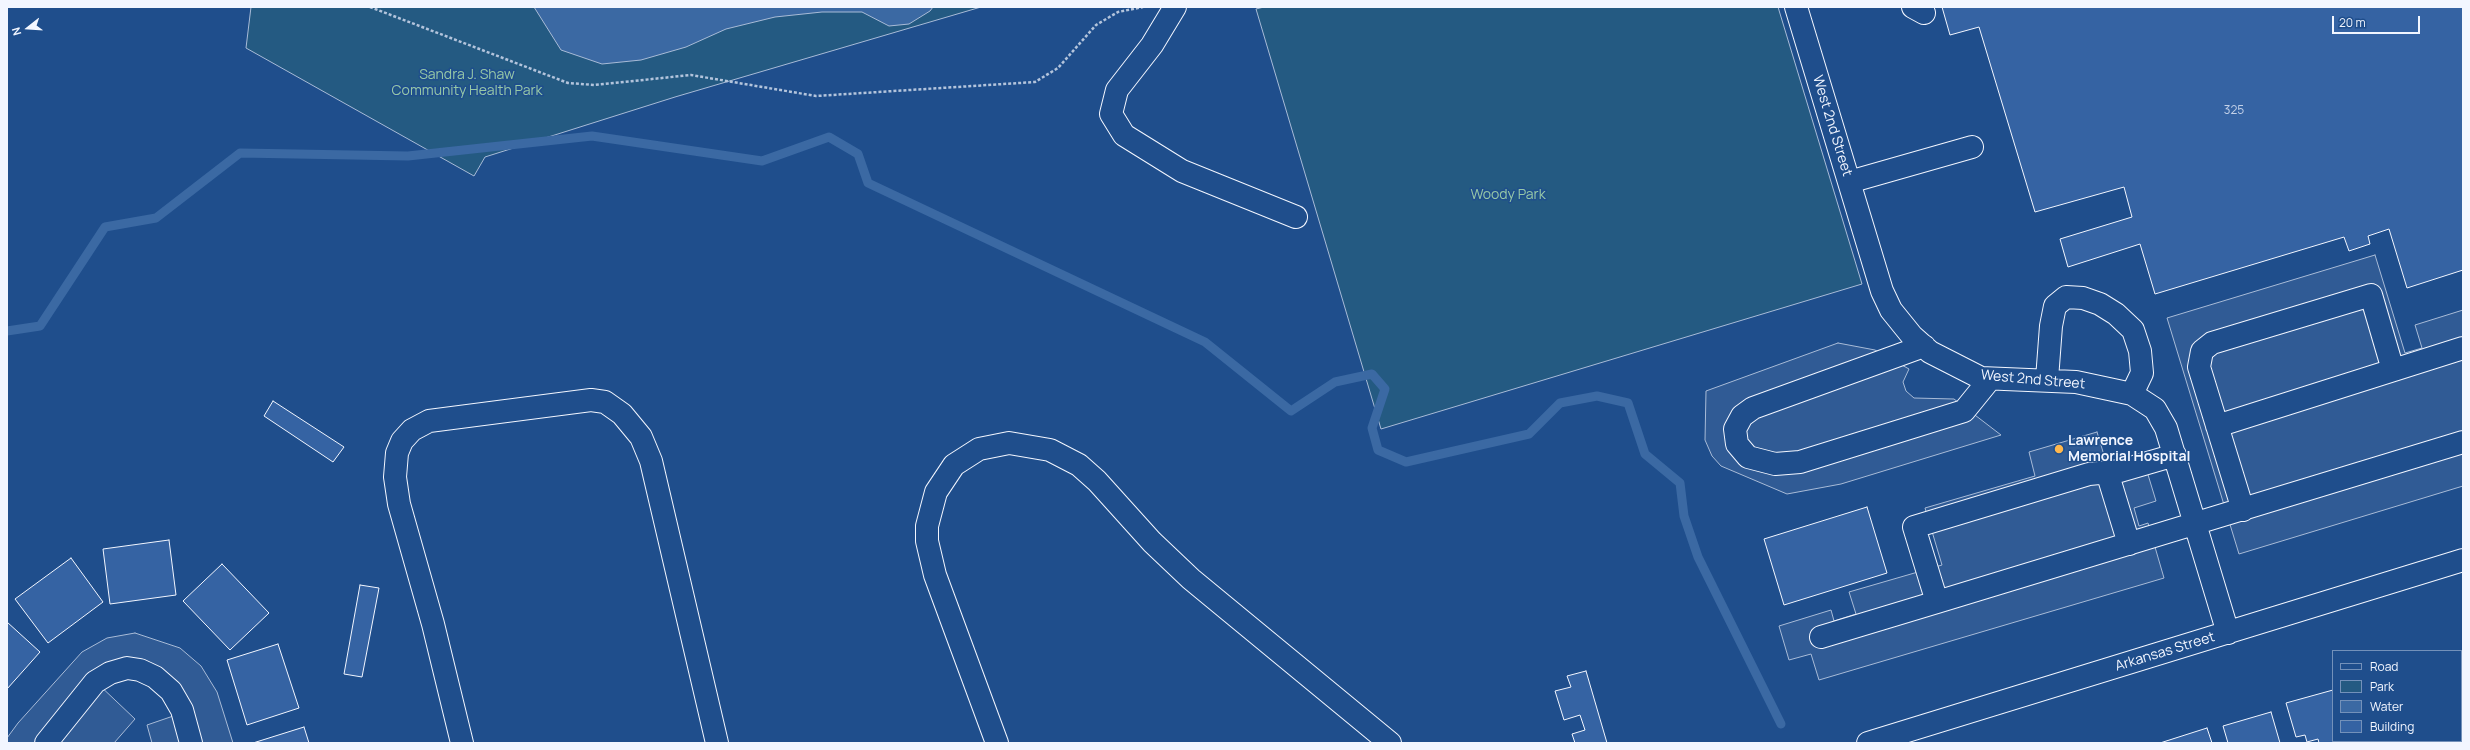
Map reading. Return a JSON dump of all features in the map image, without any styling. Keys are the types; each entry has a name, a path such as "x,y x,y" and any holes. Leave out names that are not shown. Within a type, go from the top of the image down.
{"street":[{"path":"1174,7 1152,45 1117,90 1111,114 1124,135 1182,171 1296,217"},
{"name":"West 2nd Street","path":"1796,7 1882,291 1891,310 1902,325 1930,352 1981,378 2047,379 2076,382 2132,394 2155,409 2166,428 2228,633"},
{"path":"1849,182 1972,147"},
{"path":"2243,510 2199,367 2202,351 2212,343 2371,295 2393,370"},
{"path":"2047,379 2051,326 2055,306 2066,297 2083,298 2100,304 2116,314 2133,330 2140,351 2142,373 2132,394"},
{"path":"1924,346 1754,408 1742,416 1735,429 1737,444 1748,457 1775,464 1800,462 1964,411 1990,379"},
{"path":"2217,426 2463,348"},
{"path":"462,743 433,624 399,504 395,477 397,453 402,441 412,430 429,420 591,400 605,402 622,414 641,436 651,462 717,743"},
{"path":"1821,637 2463,442"},
{"path":"997,743 935,575 927,541 927,526 936,492 954,465 979,449 1010,443 1050,450 1079,465 1097,481 1152,542 1191,579 1390,743"},
{"path":"1937,602 1914,527 2088,474 2120,471 2174,455"},
{"path":"2107,472 2128,544"},
{"name":"Arkansas Street","path":"1868,743 2463,560"},
{"path":"46,743 96,682 110,673 127,668 140,670 155,677 171,691 182,710 191,743"}],"path":[{"path":"370,7 568,82 594,85 691,75 816,96 1035,82 1058,68 1096,25 1122,11 1147,7"}],"green space":[{"name":"Sandra J. Shaw Community Health Park","path":"251,7 981,7 675,97 485,157 474,176 246,48"},
{"name":"Woody Park","path":"1264,7 1778,7 1862,284 1381,429 1256,9"}],"shaded area":[{"path":"2375,255 2405,353 2422,348 2415,325 2463,310 2463,486 2239,554 2167,318"},
{"path":"1838,343 1875,350 1909,369 1903,382 1906,391 1914,398 1954,399 2001,435 1841,484 1787,494 1721,466 1712,456 1705,440 1706,391"},
{"path":"2097,432 2107,465 2142,455 2156,501 2134,508 2139,526 2148,523 2164,578 1819,680 1811,654 1789,660 1779,626 1831,610 1834,621 1856,614 1849,592 1942,565 1925,508 2035,476 2029,452"},
{"path":"135,633 180,648 201,666 217,692 233,743 152,743 147,725 182,713 140,670 96,682 135,719 114,743 7,743 7,738 18,723 82,652 107,638"}],"water":[{"path":"534,7 933,7 930,11 909,24 889,26 862,12 822,12 775,17 726,29 686,47 641,60 602,64 561,50"}],"building":[{"path":"1942,7 2463,7 2463,270 2407,288 2389,229 2368,236 2370,244 2349,251 2344,237 2155,294 2140,244 2068,267 2060,239 2132,217 2124,187 2035,212 1979,27 1950,35"},
{"path":"273,401 344,447 333,462 264,416"},
{"path":"1867,507 1887,573 1784,605 1764,539"},
{"path":"169,540 176,595 110,604 103,549"},
{"path":"71,558 103,602 48,643 15,599"},
{"path":"222,564 269,613 230,650 183,601"},
{"path":"360,585 379,588 362,677 344,674"},
{"path":"7,622 40,652 7,689"},
{"path":"278,644 299,708 247,725 227,660"},
{"path":"2462,654 2463,655 2462,690"},
{"path":"1586,671 1607,743 1575,743 1572,734 1585,730 1580,715 1564,720 1555,691 1571,687 1567,676"},
{"path":"2332,690 2332,742 2353,743 2319,743 2318,739 2307,742 2305,735 2296,737 2286,703"},
{"path":"2271,712 2280,743 2228,743 2223,726"},
{"path":"304,727 309,743 253,743"},
{"path":"2207,728 2212,743 2160,743"}],"waterway":[{"path":"7,331 40,326 105,227 156,218 240,153 408,156 592,136 762,161 829,137 858,154 868,183 1205,342 1291,411 1335,382 1372,374 1385,389 1372,428 1378,450 1406,462 1529,434 1560,403 1597,396 1628,403 1645,454 1680,483 1684,516 1698,557 1781,724"}],"place":[{"name":"Lawrence Memorial Hospital","path":"2059,449"}]}
